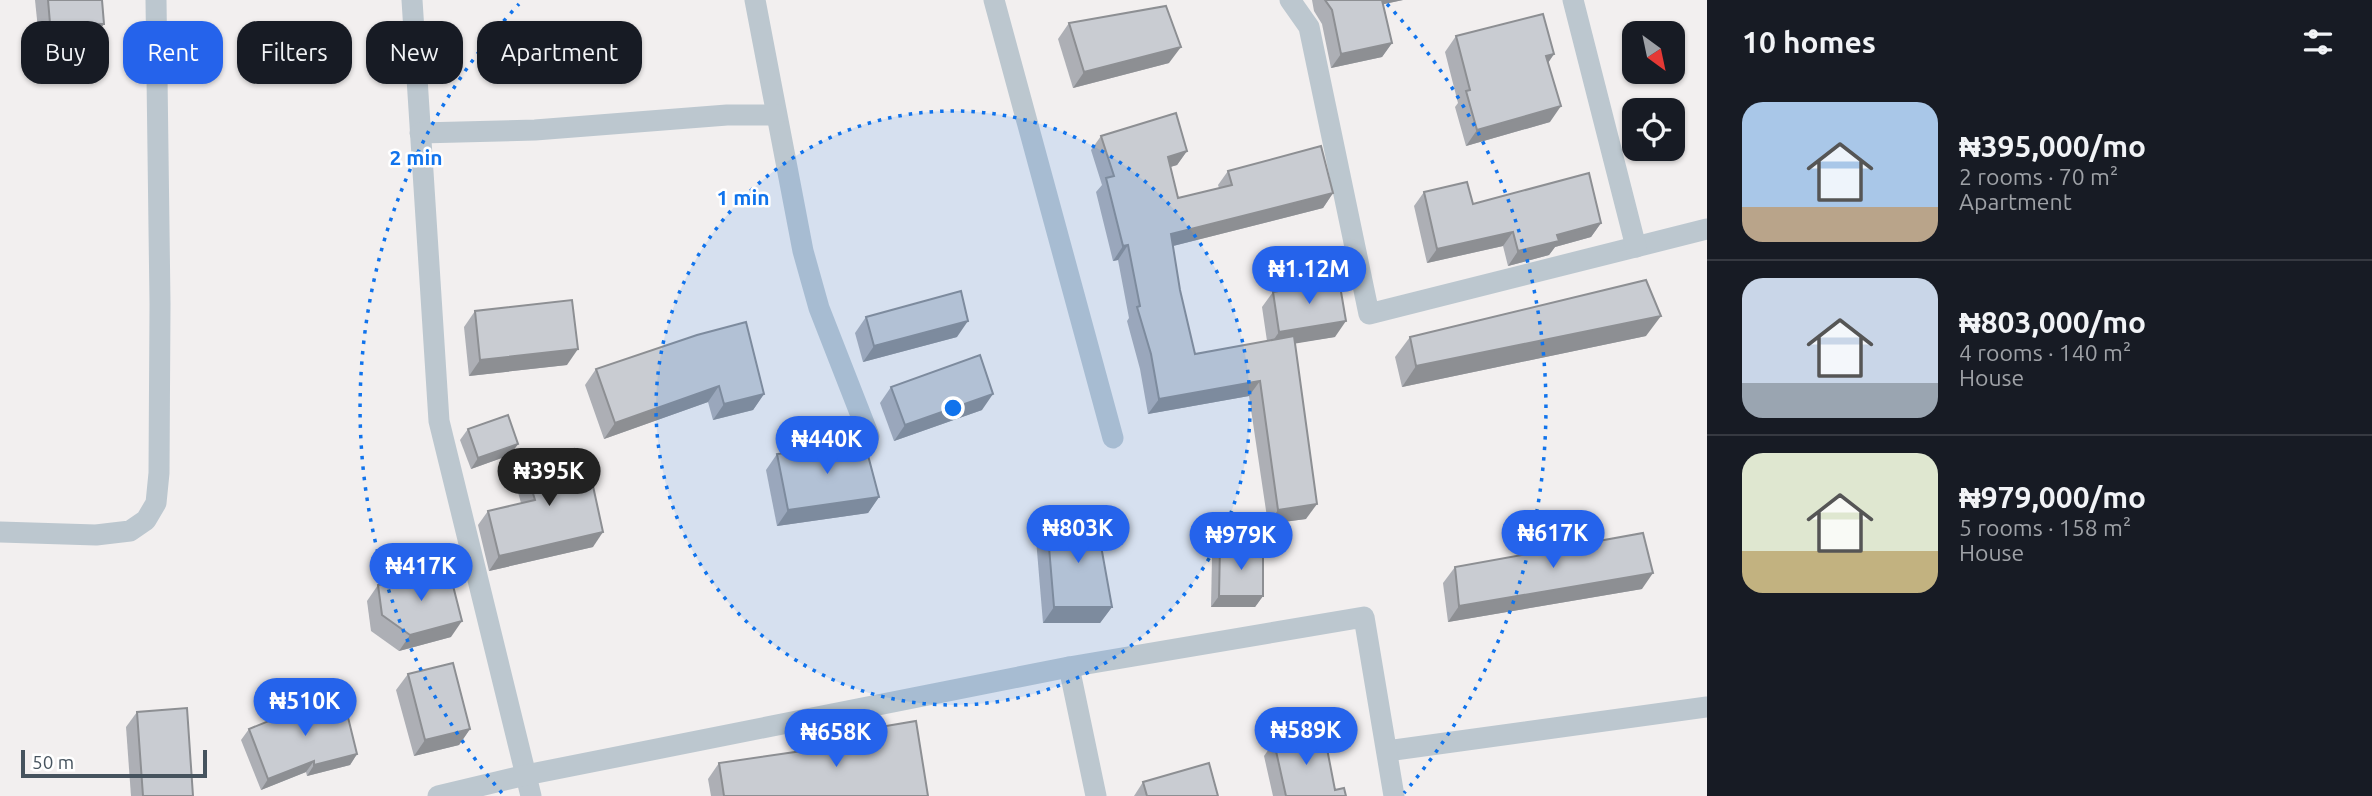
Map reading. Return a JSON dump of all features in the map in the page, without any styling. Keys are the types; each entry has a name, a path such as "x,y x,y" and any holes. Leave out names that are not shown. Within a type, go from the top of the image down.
{"street":[{"path":"0,532 96,535 130,531 146,520 156,503 159,473 160,304 156,0"},
{"path":"412,0 439,421 531,796"},
{"path":"755,0 803,251 819,308 869,436"},
{"path":"994,0 1113,438"},
{"path":"1290,0 1309,27 1369,314 1707,229"},
{"path":"1573,0 1636,247"},
{"path":"420,133 536,130 727,115 776,115"},
{"path":"438,796 526,775 1069,667 1364,617 1394,796"},
{"path":"1069,667 1096,796"},
{"path":"1387,751 1707,707"}],"building":[{"path":"48,0 102,0 104,21 50,21"},
{"path":"1325,0 1382,0 1392,43 1341,54 1332,10"},
{"path":"1166,6 1181,47 1084,72 1069,23"},
{"path":"1543,14 1554,54 1546,56 1561,106 1477,130 1466,91 1470,90 1456,36"},
{"path":"1176,113 1187,151 1168,157 1178,198 1232,185 1228,171 1321,146 1333,193 1171,234 1180,290 1195,354 1294,336 1317,504 1278,510 1260,381 1159,399 1151,354 1137,307 1140,306 1128,245 1123,246 1106,178 1114,176 1101,136"},
{"path":"1589,173 1601,223 1557,235 1559,241 1518,251 1513,232 1437,249 1424,192 1467,182 1473,204"},
{"path":"1339,280 1346,321 1279,332 1273,292"},
{"path":"1646,280 1661,316 1416,366 1410,337"},
{"path":"961,291 968,321 874,346 866,317"},
{"path":"572,300 578,349 480,360 475,311"},
{"path":"746,322 764,394 724,404 719,386 615,423 596,369 697,335"},
{"path":"980,355 993,394 905,425 891,387"},
{"path":"508,415 518,444 478,458 468,429"},
{"path":"865,444 879,497 788,510 777,454"},
{"path":"574,449 586,488 593,486 603,532 499,556 488,511 535,500 524,464"},
{"path":"1096,518 1112,607 1054,607 1047,523"},
{"path":"1643,533 1653,573 1459,606 1455,567"},
{"path":"1220,547 1263,548 1263,596 1219,596"},
{"path":"449,570 462,621 410,635 382,615 378,585"},
{"path":"453,663 470,729 425,740 408,674"},
{"path":"343,697 357,754 314,765 314,761 268,779 249,729 306,706"},
{"path":"187,708 193,796 143,796 137,712"},
{"path":"916,721 928,796 724,796 719,763 823,750 876,740 874,728"},
{"path":"1324,733 1335,790 1344,788 1346,796 1286,796 1274,742"},
{"path":"1209,763 1218,796 1147,796 1143,782"}]}
